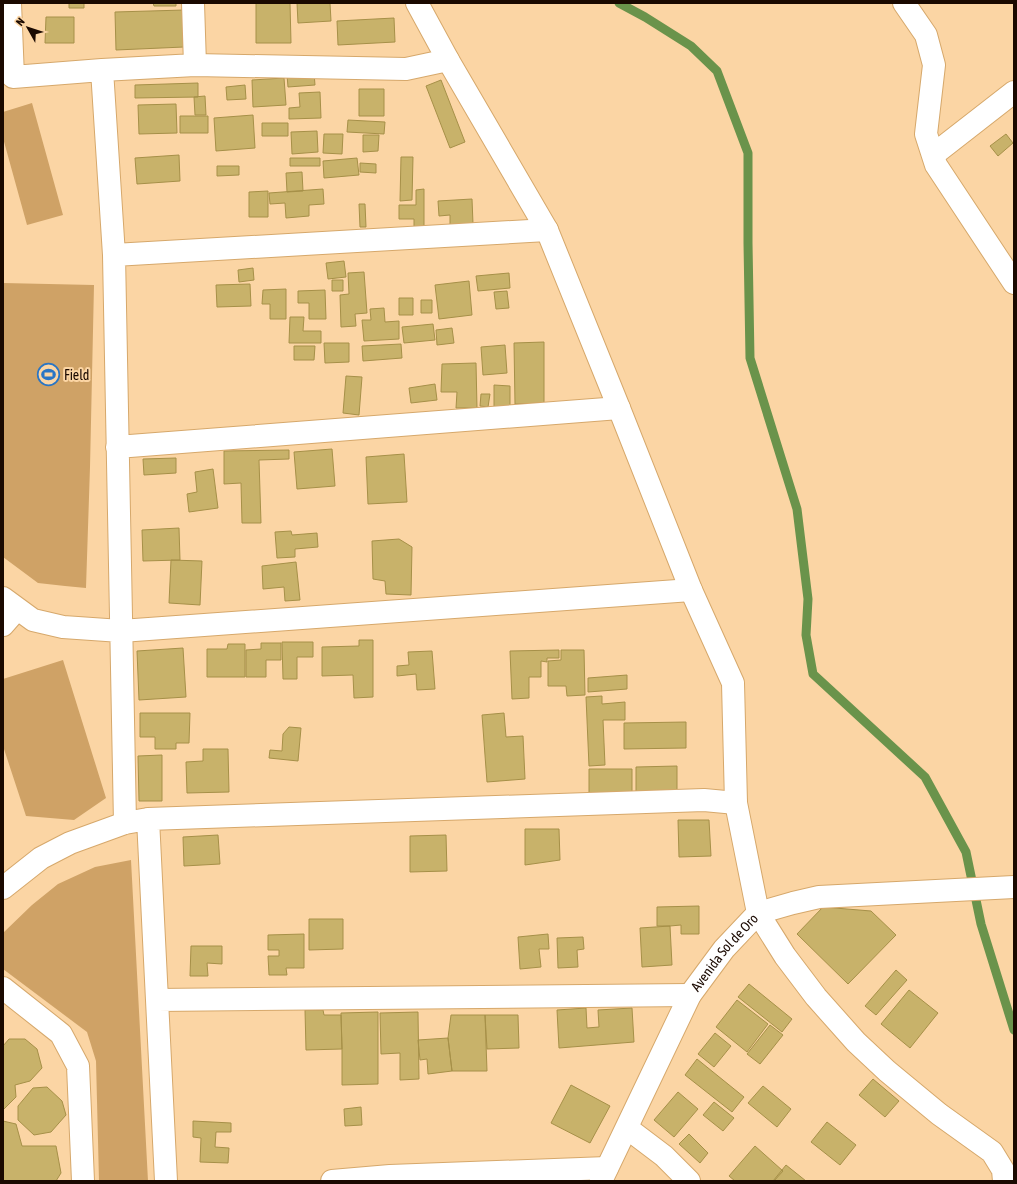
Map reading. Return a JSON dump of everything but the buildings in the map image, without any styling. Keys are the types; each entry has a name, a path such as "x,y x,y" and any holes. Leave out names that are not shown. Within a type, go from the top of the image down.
{"street":[{"path":"10,3 12,77 195,65 406,69 448,60"},
{"path":"193,3 195,65"},
{"path":"417,3 448,60 547,230 691,590 733,682 736,804 758,914 785,956 816,997 856,1042 893,1076 939,1114 992,1152 1003,1170 1004,1181"},
{"path":"904,3 926,36 934,64 926,134 936,166 1014,283"},
{"path":"102,70 114,255 125,823"},
{"path":"933,155 1014,92"},
{"path":"114,255 547,230"},
{"path":"117,447 619,408"},
{"path":"3,625 10,603 33,620 63,627 121,631 691,590"},
{"path":"3,888 42,858 70,843 125,823 148,819 704,800 736,804"},
{"path":"148,819 166,1181"},
{"name":"Avenida Sol de Oro","path":"604,1175 690,996 724,949 758,914 793,903 819,897 1014,888"},
{"path":"3,988 61,1034 78,1066 83,1181"},
{"path":"157,1000 690,996"},
{"path":"627,1128 664,1156 689,1181"},
{"path":"332,1181 390,1176 604,1175"}],"shaded area":[{"path":"32,103 63,215 27,225 3,138 3,112"},
{"name":"Field","path":"3,283 94,285 86,588 38,583 3,557"},
{"path":"63,660 106,798 74,820 26,816 3,746 3,679"},
{"path":"131,860 148,1181 99,1181 96,1061 87,1032 3,969 3,933 32,905 58,884 95,867"}],"waterway":[{"path":"619,3 645,17 691,46 717,71 748,153 750,358 797,509 808,599 806,635 813,674 925,777 966,852 981,924 1014,1030"}],"place":[{"name":"Field","path":"48,375"}]}
